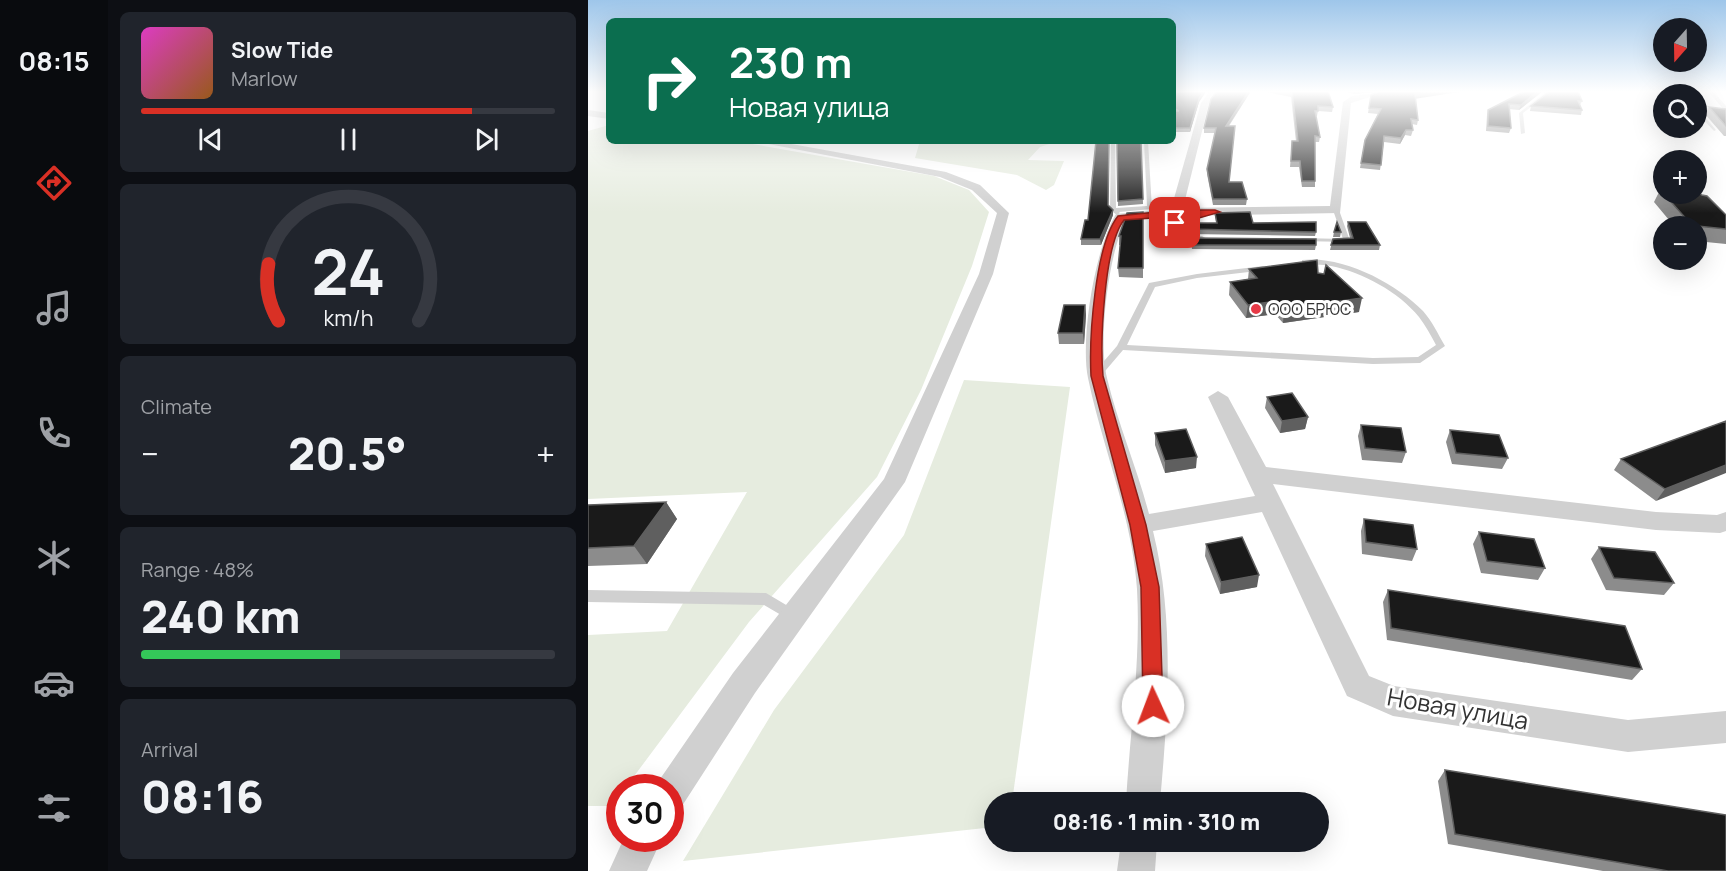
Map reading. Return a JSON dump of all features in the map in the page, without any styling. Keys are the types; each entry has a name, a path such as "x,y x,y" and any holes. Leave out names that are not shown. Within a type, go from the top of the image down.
{"street":[{"path":"1176,212 1197,132"},
{"path":"1144,792 1153,706 1150,587 1138,525 1097,376 1096,357 1101,291 1117,214 1336,210 1344,132"},
{"path":"683,774 744,683 894,482 986,274 1003,213 987,193 965,181 942,174 775,144"},
{"name":"Новая улица","path":"1218,397 1258,474 1269,502 1358,686 1393,701 1628,736 1726,727"},
{"path":"1258,474 1656,521 1720,524 1726,521"},
{"path":"1138,525 1269,502"},
{"path":"628,871 637,852"},
{"path":"1136,871 1138,852"}],"lane":[{"path":"1113,144 1117,214 1150,208 1146,144"},
{"path":"1287,240 1347,241 1336,210"},
{"path":"1215,212 1175,223 1180,238 1216,239"},
{"path":"1121,347 1373,360 1420,360 1441,346 1419,312 1394,290 1351,269 1310,261 1299,263"},
{"path":"1097,376 1121,347 1152,285 1197,276 1276,266"},
{"path":"588,596 766,599 793,616"}],"shaded area":[{"path":"588,132 606,132 606,144 752,144 934,176 969,190 989,212 972,266 921,390 877,477 749,622 636,774 606,774 606,806 588,806 588,635 667,631 747,492 588,499"},
{"path":"919,144 1049,144 1040,147 1028,160 1064,161 1054,185 1046,190 1017,175 915,158"},
{"path":"964,380 1070,387 1013,792 984,792 984,828 683,861 774,710 904,535"}],"building":[{"path":"1215,132 1234,132 1229,182 1242,182 1247,199 1213,199 1207,169"},
{"path":"1297,132 1319,132 1320,137 1315,136 1315,181 1302,181 1300,161 1291,161 1292,141 1298,141"},
{"path":"1369,132 1405,132 1401,138 1384,136 1381,165 1361,163 1365,140"},
{"path":"1096,144 1109,144 1108,205 1113,210 1100,239 1081,239 1085,220 1088,220"},
{"path":"1117,144 1141,144 1143,199 1118,201"},
{"path":"1707,196 1726,215 1726,229 1707,227 1707,216 1684,216 1673,204 1707,204"},
{"path":"1143,212 1143,268 1118,268 1121,236 1119,236 1127,213"},
{"path":"1250,212 1253,223 1316,222 1316,232 1189,229 1187,223 1217,223 1215,213"},
{"path":"1337,222 1341,232 1334,232"},
{"path":"1348,222 1366,222 1380,245 1331,245 1333,239 1353,238"},
{"path":"1190,238 1316,239 1316,245 1192,245"},
{"path":"1317,260 1318,273 1324,274 1326,265 1362,298 1284,309 1277,301 1248,305 1230,282 1257,278 1249,269"},
{"path":"1064,305 1085,305 1083,333 1058,333"},
{"path":"1292,393 1308,417 1282,421 1267,397"},
{"path":"1726,421 1726,465 1665,489 1621,459"},
{"path":"1361,425 1401,428 1406,452 1365,448"},
{"path":"1186,429 1197,457 1165,461 1155,433"},
{"path":"1450,430 1499,435 1508,458 1456,453"},
{"path":"666,502 634,546 588,548 588,505"},
{"path":"1364,519 1413,525 1417,549 1366,542"},
{"path":"1479,532 1534,539 1545,568 1487,561"},
{"path":"1242,537 1259,575 1221,582 1206,544"},
{"path":"1599,547 1655,552 1674,583 1614,578"},
{"path":"1388,590 1625,626 1642,669 1391,628"},
{"path":"1445,770 1726,815 1726,871 1668,871 1455,834"}],"place":[{"name":"ООО БРЮС","path":"1256,309"}],"route":[{"path":"1153,706 1150,587 1138,525 1097,376 1096,357 1101,291 1113,228 1121,218 1176,212 1215,212 1175,223"}]}
